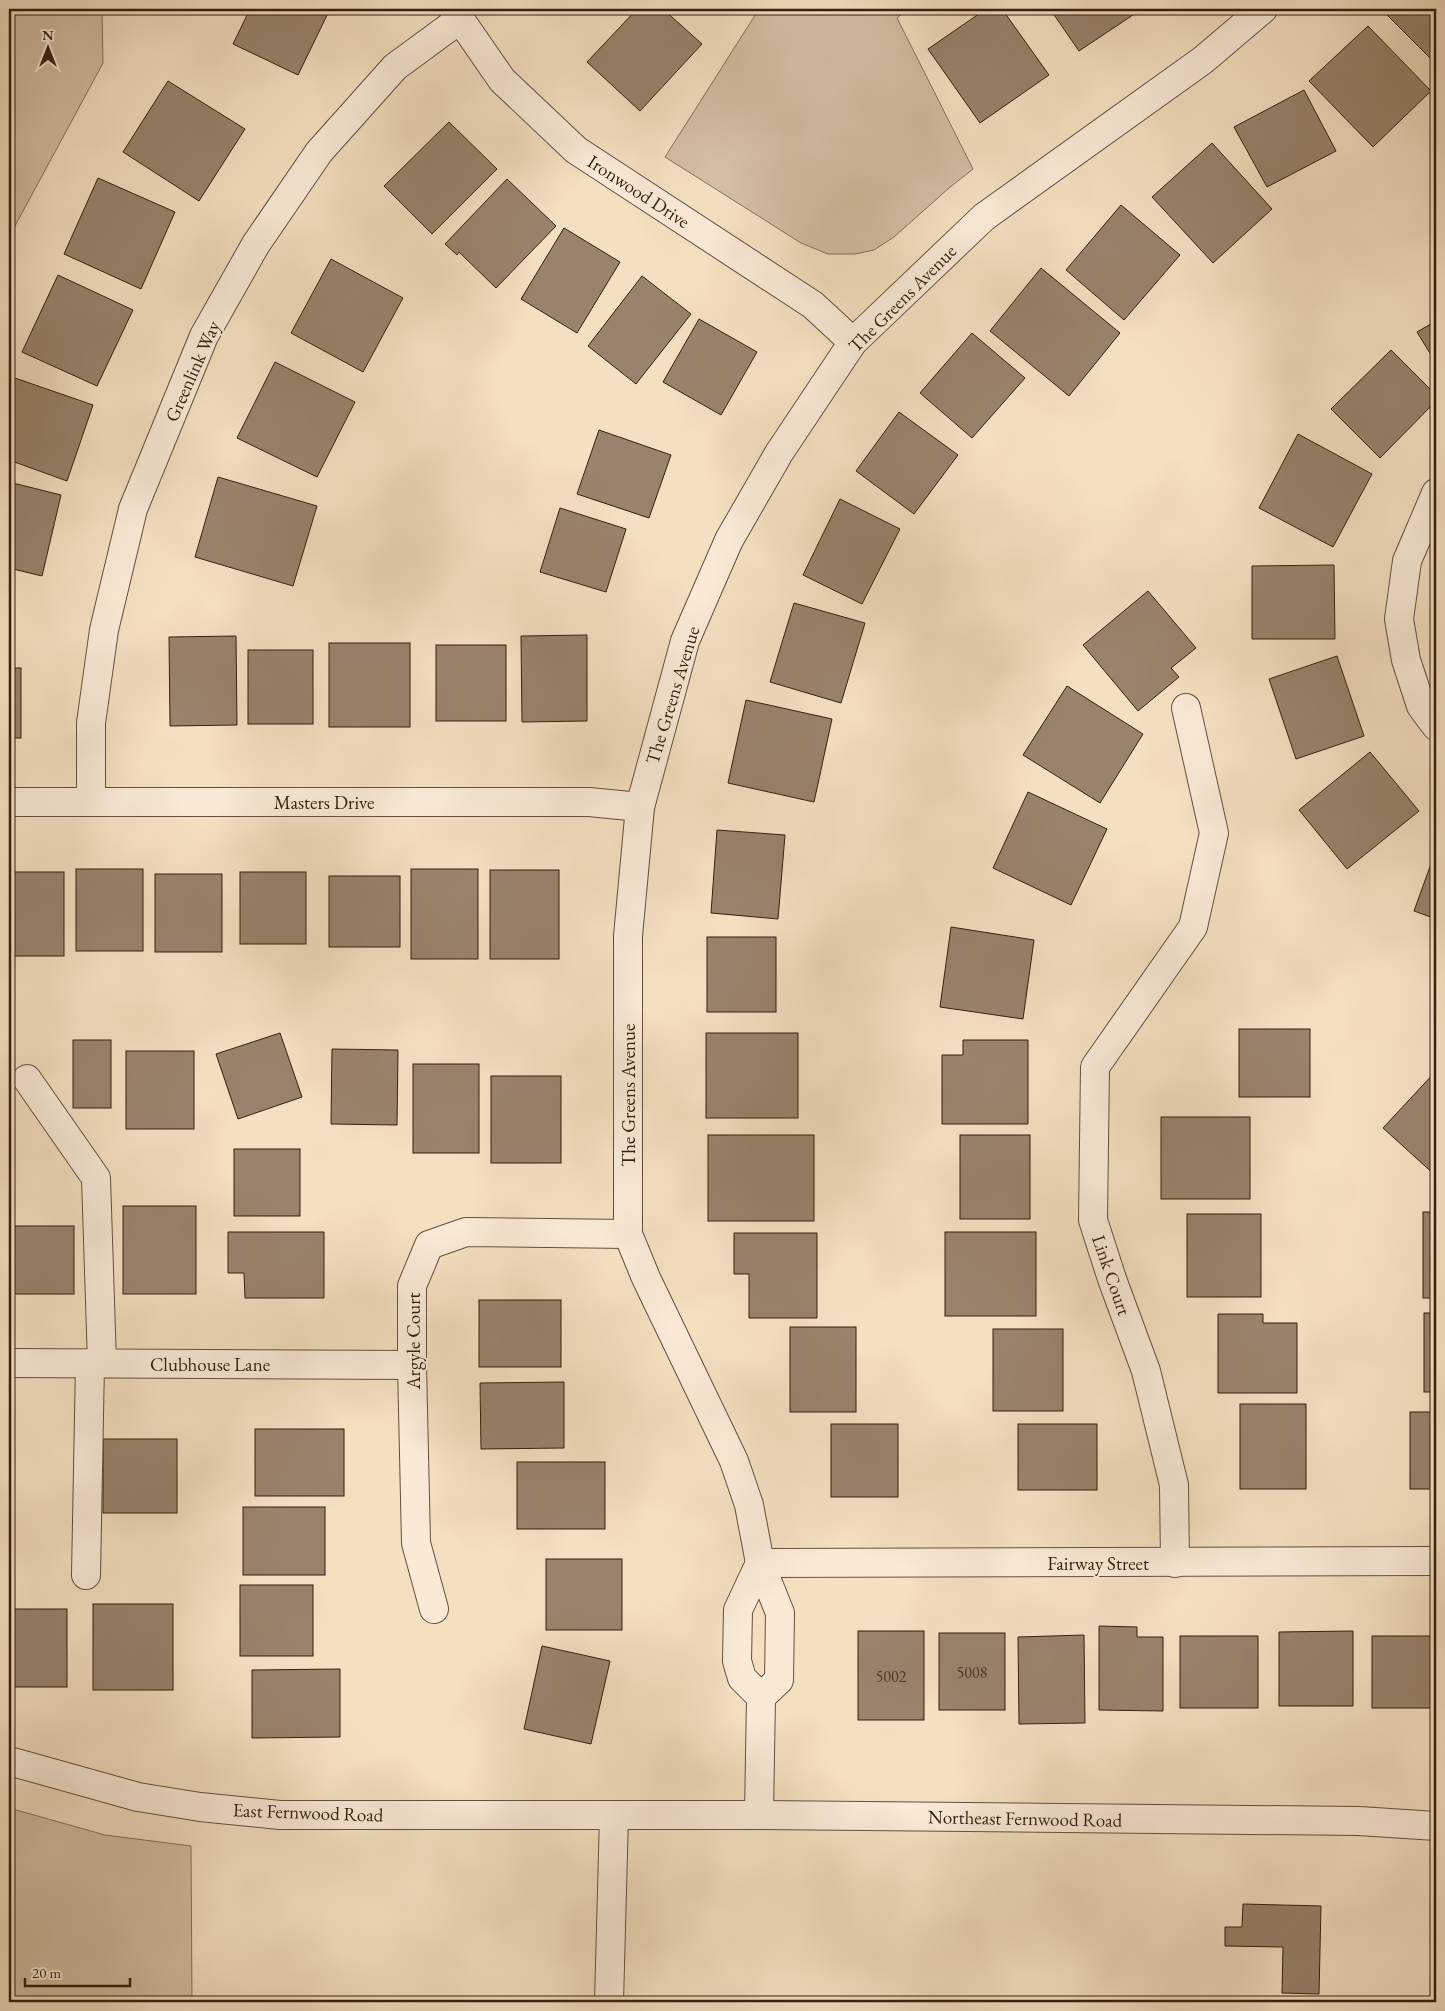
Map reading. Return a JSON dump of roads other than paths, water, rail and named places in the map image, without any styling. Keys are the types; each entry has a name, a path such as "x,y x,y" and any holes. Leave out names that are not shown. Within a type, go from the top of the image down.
{"street":[{"name":"The Greens Avenue","path":"761,1697 779,1680 780,1613 760,1563 749,1505 734,1461 646,1278 628,1234 628,936 640,807 685,641 729,540 779,454 853,342 984,217 1202,60 1263,9"},
{"name":"Ironwood Drive","path":"456,14 502,80 576,150 813,305 853,342"},
{"name":"Greenlink Way","path":"91,802 91,723 106,621 133,509 204,336 256,244 319,152 396,67 456,14"},
{"path":"1436,493 1407,561 1398,619 1406,660 1421,706 1436,726"},
{"name":"Link Court","path":"1175,1563 1174,1485 1146,1371 1112,1279 1093,1220 1095,1067 1193,927 1214,833 1186,708"},
{"name":"Masters Drive","path":"9,802 589,802 640,807"},
{"path":"27,1079 96,1178 96,1363 86,1575"},
{"name":"Argyle Court","path":"434,1609 416,1543 412,1365 412,1286 429,1245 466,1232 628,1234"},
{"name":"Clubhouse Lane","path":"9,1363 412,1365"},
{"name":"Fairway Street","path":"760,1563 1436,1561"},
{"path":"759,1815 761,1697 742,1678 737,1661 738,1610 760,1563"},
{"name":"East Fernwood Road","path":"9,1761 138,1797 200,1807 280,1815 614,1816"},
{"name":"Northeast Fernwood Road","path":"614,1816 759,1815 1359,1820 1436,1826"},
{"path":"610,2002 614,1816"}]}
